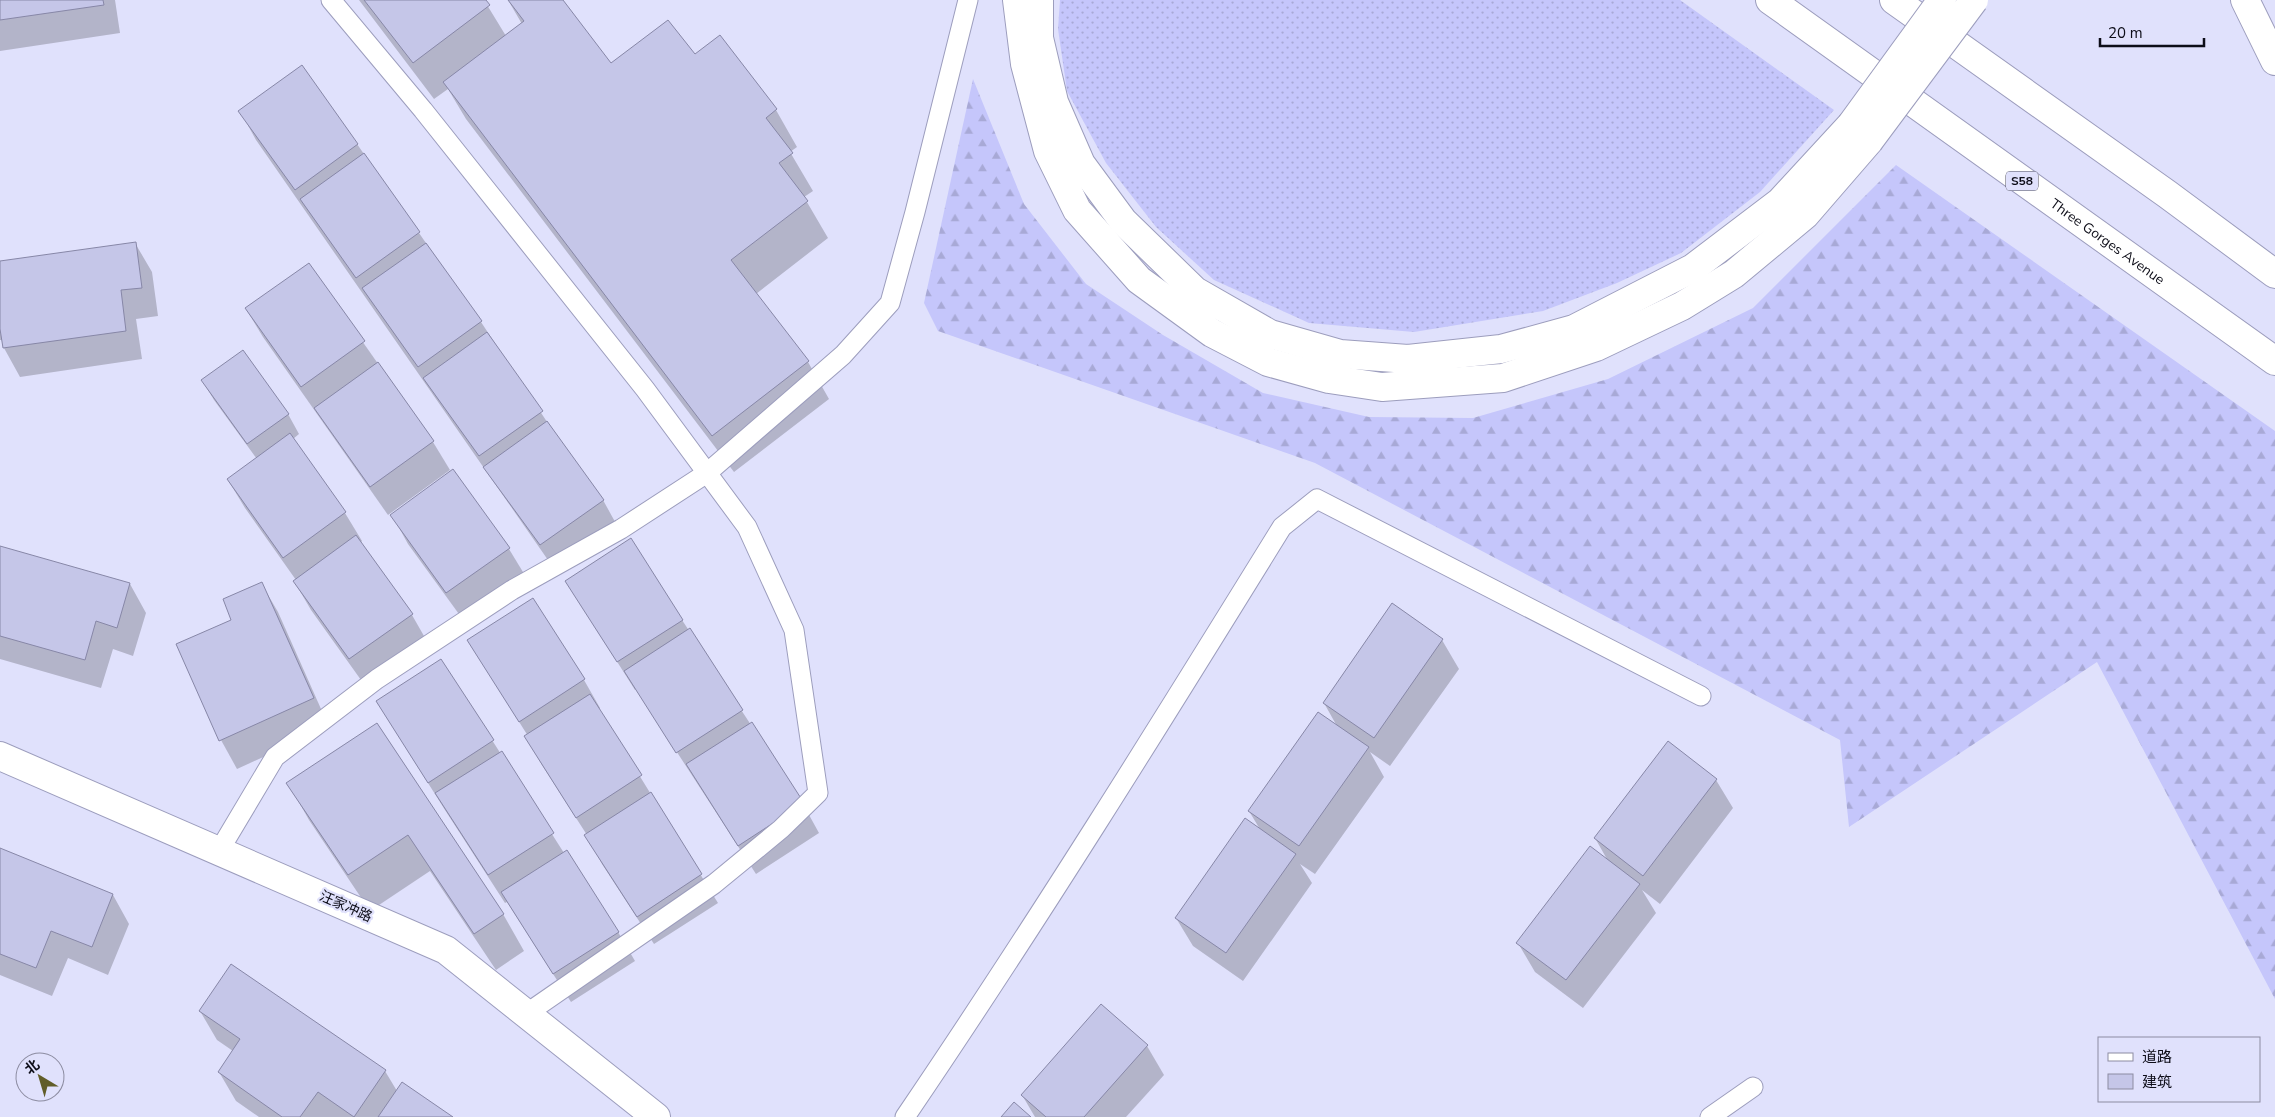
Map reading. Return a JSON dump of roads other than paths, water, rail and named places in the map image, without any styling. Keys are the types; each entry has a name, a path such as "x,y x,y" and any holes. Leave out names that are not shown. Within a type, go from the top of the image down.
{"main road":[{"path":"1017,0 1025,64 1048,151 1077,210 1139,280 1212,333 1268,362 1328,379 1382,387 1503,378 1596,346 1682,306 1734,274 1805,215 1860,133 1942,0"},
{"path":"1039,0 1040,38 1054,102 1082,164 1123,221 1195,291 1270,334 1340,354 1408,359 1501,349 1574,329 1692,268 1780,202 1860,133 1974,0"},
{"name":"Three Gorges Avenue","path":"1770,0 2275,361"},
{"path":"1894,0 2167,194 2275,274"},
{"path":"2245,0 2275,60"},
{"name":"汪家冲路","path":"0,756 446,950 656,1117"}],"lane":[{"path":"331,0 423,110 646,389 747,527 794,630 818,793 781,828 714,884 526,1014"},
{"path":"219,851 275,757 377,679 512,590 621,529 707,473 843,355 890,303 915,212 968,0"},
{"path":"905,1117 1046,904 1282,527 1317,500 1701,696"},
{"path":"1710,1117 1753,1087"}]}
